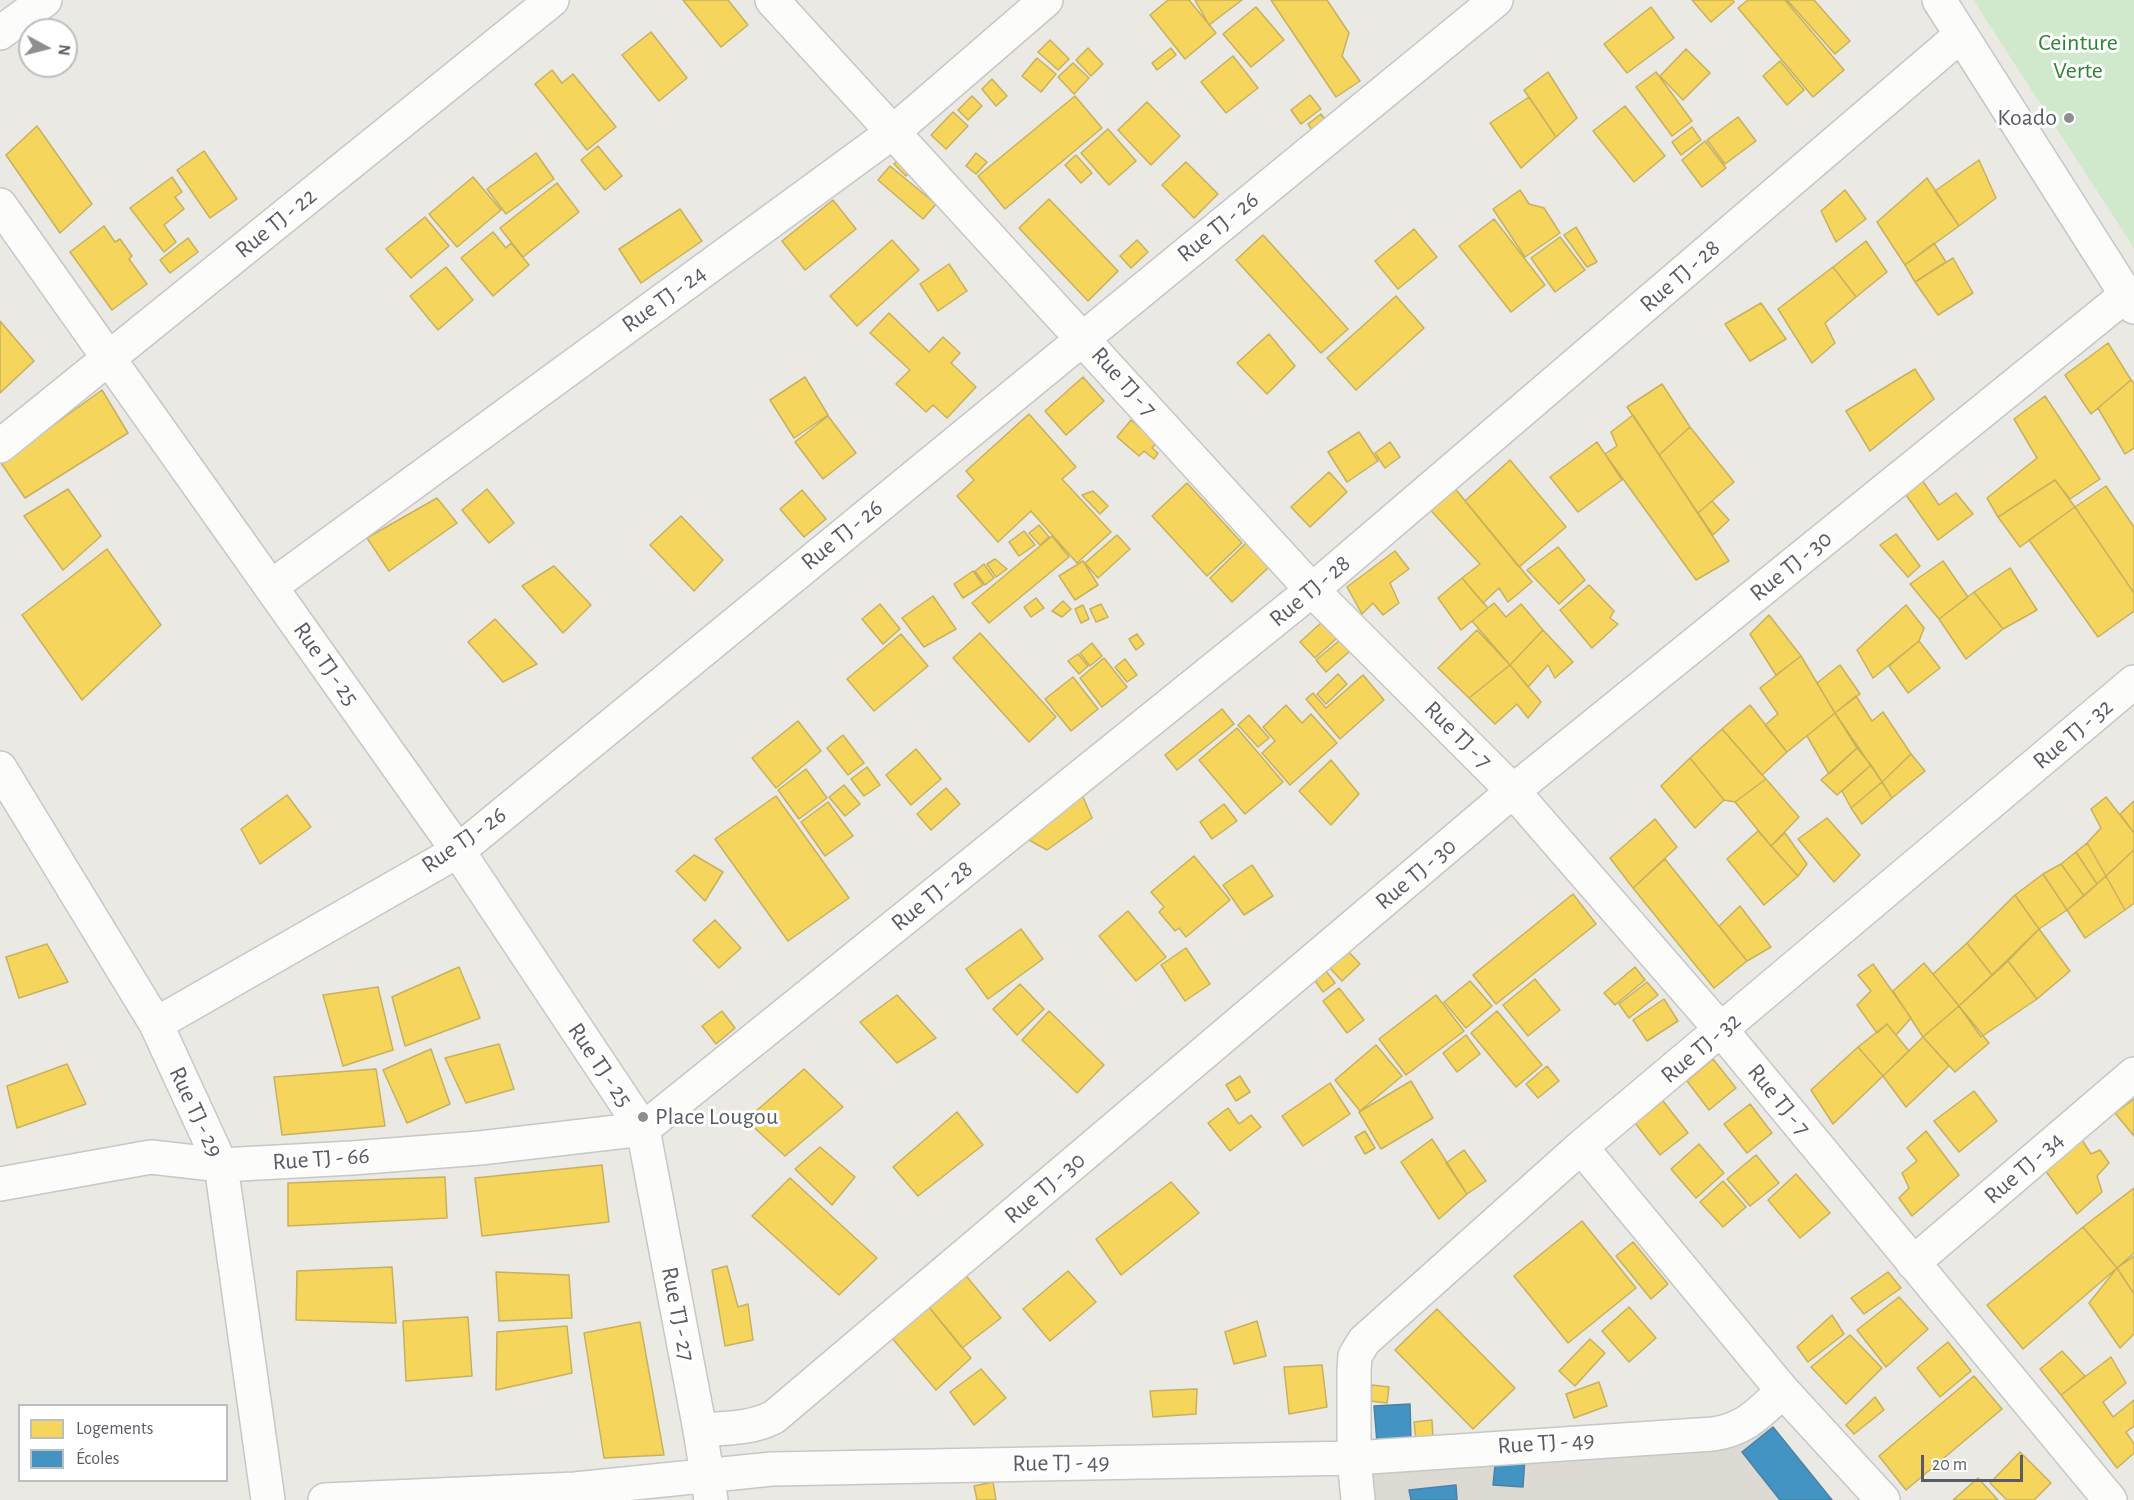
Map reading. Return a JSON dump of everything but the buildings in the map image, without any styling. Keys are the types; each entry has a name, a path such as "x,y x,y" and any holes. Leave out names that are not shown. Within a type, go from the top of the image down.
{"street":[{"path":"0,33 45,0"},
{"name":"Rue TJ - 22","path":"0,446 552,0"},
{"name":"Rue TJ - 7","path":"772,0 1084,337 1312,590 1514,791 1722,1031 2110,1500"},
{"name":"Rue TJ - 24","path":"272,586 893,132 1046,0"},
{"name":"Rue TJ - 26","path":"156,1024 458,851 1496,0"},
{"path":"1939,0 2130,301"},
{"name":"Rue TJ - 28","path":"643,1129 1312,590 1961,35"},
{"name":"Rue TJ - 25","path":"0,205 458,851 643,1129"},
{"name":"Rue TJ - 30","path":"700,1430 746,1427 761,1424 774,1417 1514,791 2130,301"},
{"name":"Rue TJ - 32","path":"1358,1500 1354,1458 1355,1356 1364,1341 1581,1147 1722,1031 2134,682"},
{"name":"Rue TJ - 29","path":"0,768 156,1024 221,1165 268,1500"},
{"name":"Rue TJ - 34","path":"1913,1263 2134,1074"},
{"name":"Rue TJ - 66","path":"0,1184 151,1157 221,1165 480,1148 643,1129"},
{"name":"Rue TJ - 27","path":"643,1129 709,1487"},
{"path":"1581,1147 1783,1391 1882,1500"},
{"name":"Rue TJ - 49","path":"325,1500 575,1489 709,1487 772,1468 1354,1458 1732,1431 1748,1423 1783,1391"}],"shaded area":[{"path":"1758,1414 1832,1500 1360,1500 1355,1446"}],"green space":[{"name":"Ceinture Verte","path":"1974,0 2134,0 2134,248 1983,15"}],"place":[{"name":"Koado","path":"2069,118"},
{"name":"Place Lougou","path":"643,1117"}]}
